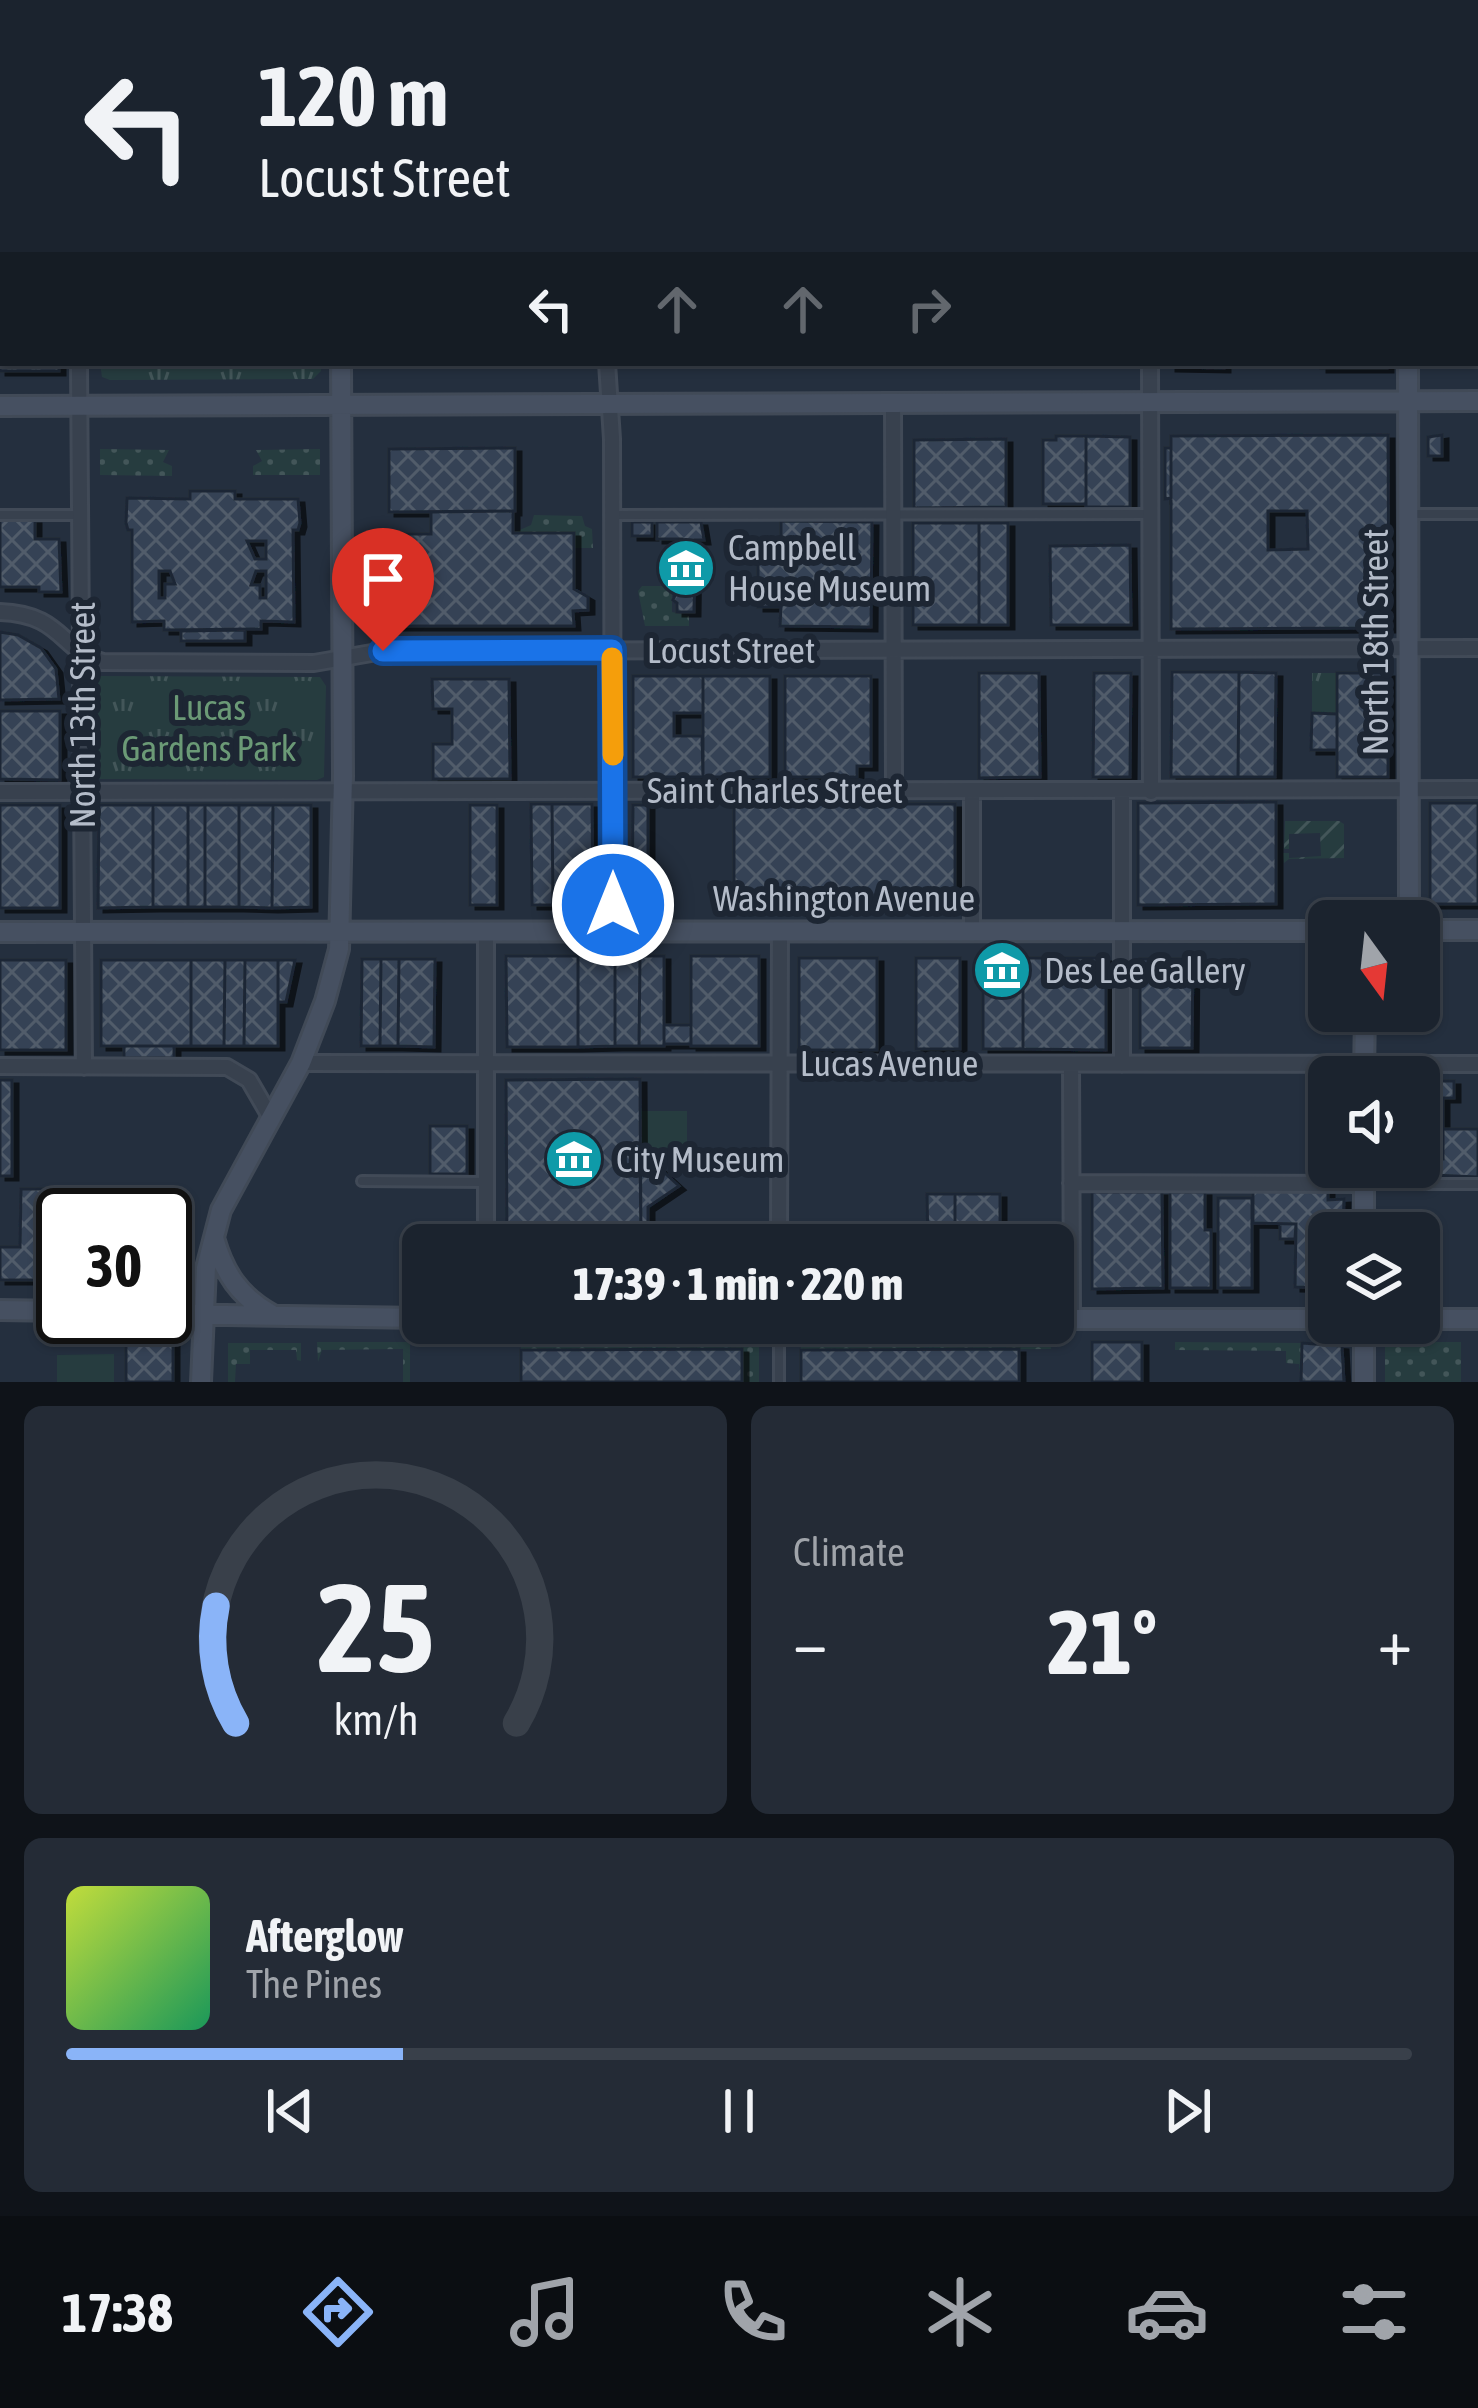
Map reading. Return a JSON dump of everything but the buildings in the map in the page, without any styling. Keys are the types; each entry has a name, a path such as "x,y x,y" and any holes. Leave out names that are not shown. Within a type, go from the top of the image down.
{"main road":[{"path":"200,1382 201,1315 213,1235 233,1183 301,1063 329,986 340,932 340,366"},
{"name":"North 18th Street","path":"1406,900 1408,366"},
{"path":"0,406 1478,401"},
{"name":"Washington Avenue","path":"0,932 1308,931"},
{"path":"1440,931 1478,931"},
{"path":"213,1235 233,1284 275,1316"},
{"path":"0,1310 36,1311"},
{"path":"192,1315 402,1318"},
{"path":"1074,1318 1308,1319"},
{"path":"1440,1319 1478,1319"},
{"path":"1364,1344 1364,1382"}],"street":[{"name":"North 13th Street","path":"80,366 84,1067"},
{"path":"607,366 613,932"},
{"path":"1150,366 1151,792"},
{"path":"893,404 894,789"},
{"name":"Locust Street","path":"0,613 45,621 103,662 314,663 383,651 1478,648"},
{"name":"Saint Charles Street","path":"0,792 1478,789"},
{"path":"1122,792 1122,1064"},
{"path":"972,793 972,931"},
{"path":"486,932 486,1224"},
{"path":"779,1224 780,932"},
{"name":"Lucas Avenue","path":"301,1063 1308,1069"},
{"path":"1068,1224 1071,1064"},
{"name":"Lucas Avenue","path":"1440,1066 1478,1064"},
{"path":"0,1066 227,1067 249,1080 271,1118"},
{"path":"1071,1183 1308,1177"}],"lane":[{"path":"612,515 1150,514"},
{"path":"1408,514 1478,514"},
{"path":"0,515 80,515"},
{"path":"362,1180 486,1182"},
{"path":"1440,1181 1478,1184"},
{"path":"779,1344 779,1382"}],"green space":[{"path":"100,366 321,366 313,379 102,377"},
{"path":"100,449 169,450 163,462 172,466 172,476 100,475"},
{"path":"320,449 320,475 253,475 253,466 262,461 256,450"},
{"path":"534,515 582,516 585,526 592,529 593,548 574,548 573,533 513,533 531,525"},
{"path":"642,586 672,586 672,612 689,616 689,626 645,626 638,591"},
{"path":"1312,673 1337,673 1337,714 1312,713"},
{"name":"Lucas Gardens Park","path":"98,676 320,677 326,686 324,777 96,779 92,772 92,680"},
{"path":"1285,821 1344,824 1344,858 1284,863 1283,853 1289,853 1289,858 1321,856 1320,833 1289,834 1289,849 1284,849"},
{"path":"640,1111 687,1111 687,1164 641,1164"},
{"path":"317,1342 402,1342 410,1344 410,1382 403,1382 403,1349 322,1350 318,1362"},
{"path":"1175,1342 1302,1343 1301,1382 1299,1364 1286,1363 1286,1351 1175,1350"},
{"path":"1461,1342 1461,1382 1385,1382 1385,1344"},
{"path":"228,1343 301,1343 301,1361 296,1350 250,1350 250,1364 236,1364 235,1382 228,1382"},
{"path":"521,1344 759,1344 759,1382 742,1382 742,1349 521,1350"},
{"path":"801,1344 1051,1344 1051,1349 801,1350"},
{"path":"114,1354 114,1382 57,1382 57,1355"}],"slow traffic":[{"path":"612,658 613,755"}],"place":[{"name":"Campbell House Museum","path":"686,568"},
{"name":"Des Lee Gallery","path":"1002,970"},
{"name":"City Museum","path":"574,1159"}],"route":[{"path":"383,651 612,650 613,905"}]}
